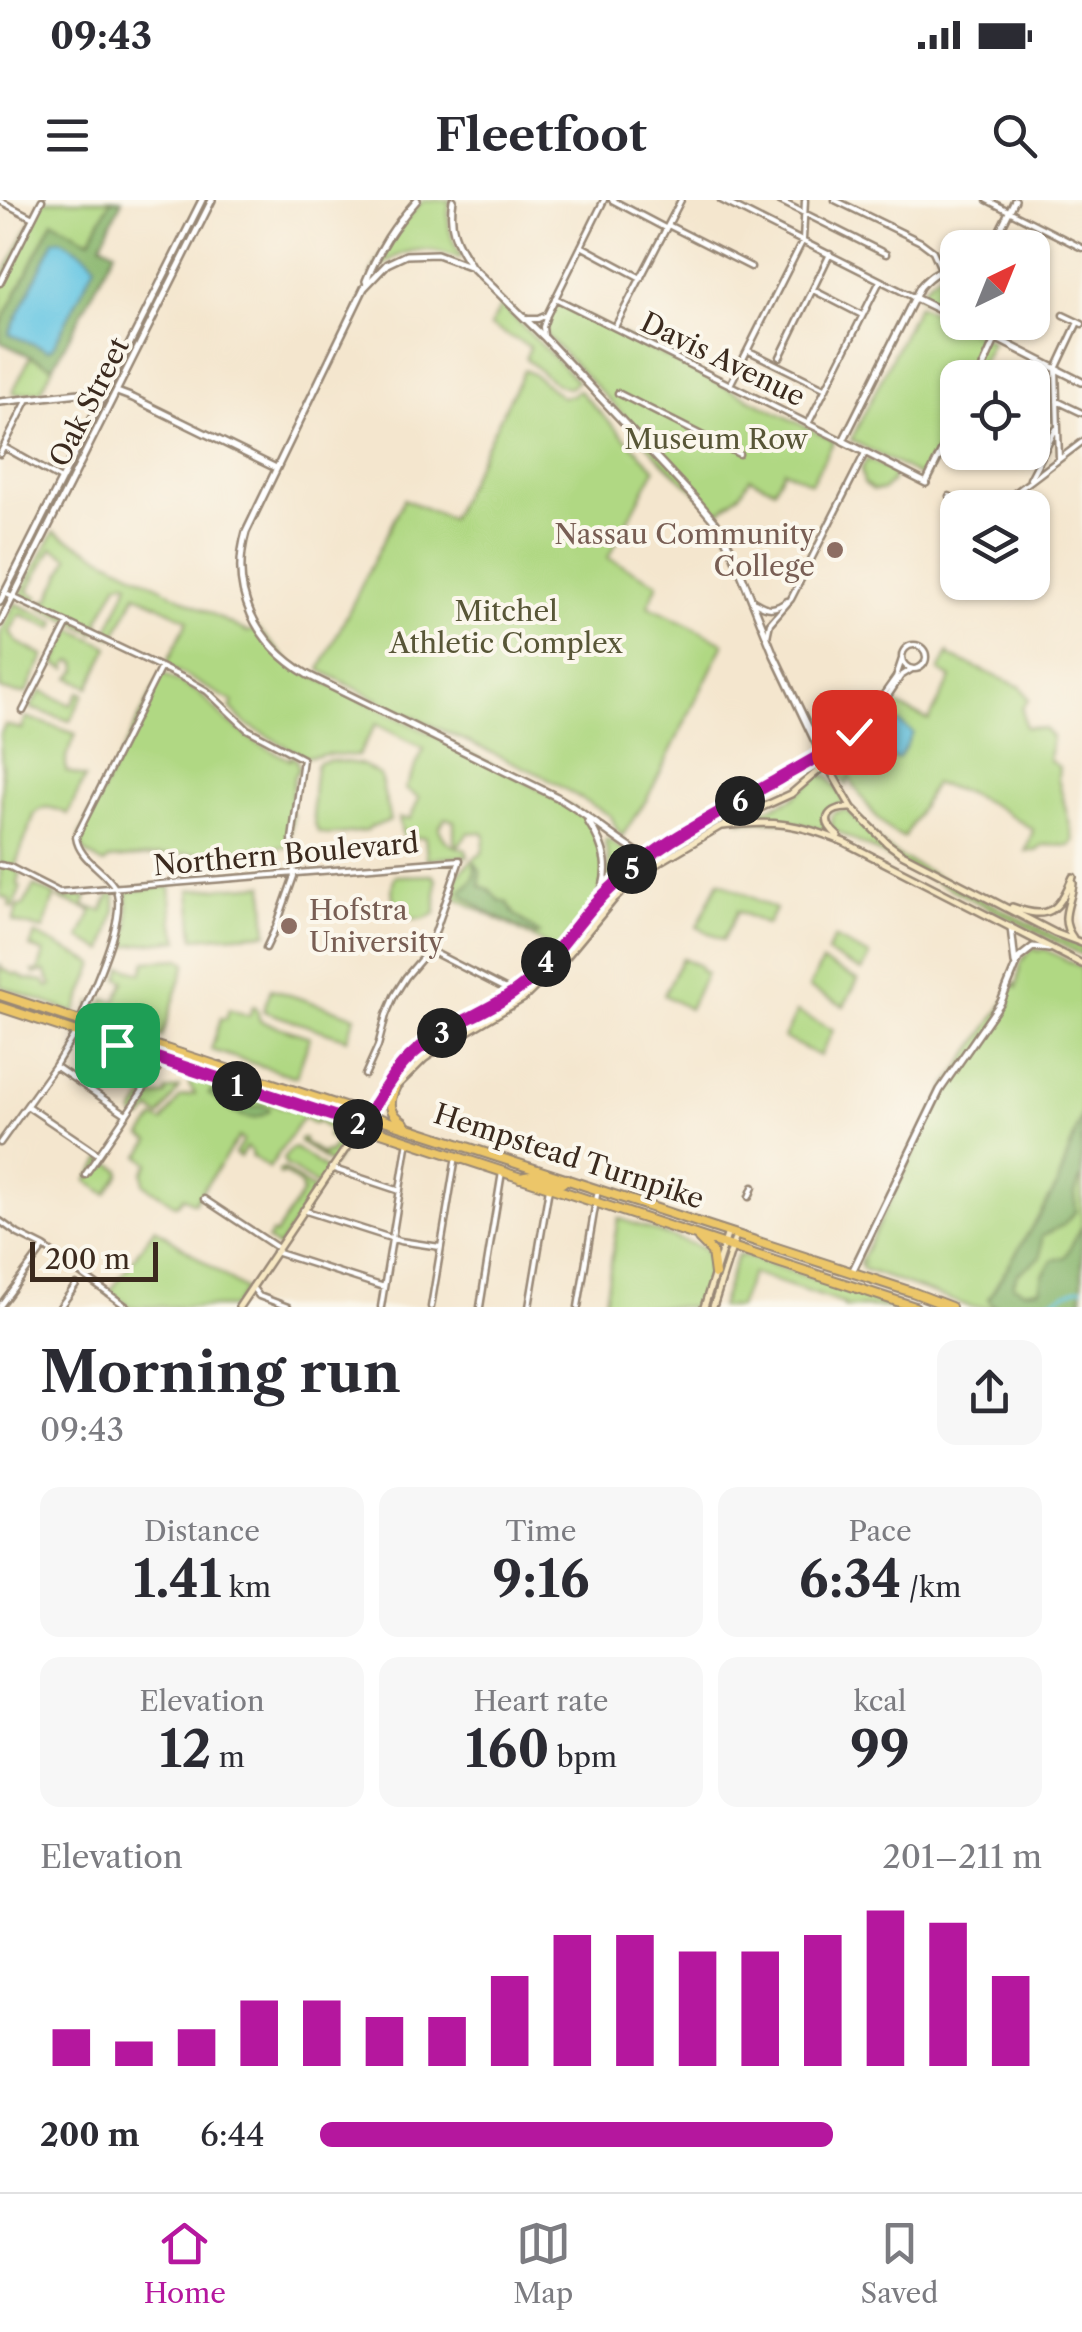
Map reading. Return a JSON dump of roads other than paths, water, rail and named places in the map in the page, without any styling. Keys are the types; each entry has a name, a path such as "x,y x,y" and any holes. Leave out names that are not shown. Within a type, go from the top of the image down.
{"main road":[{"path":"239,1307 382,1090 414,1052 514,993 536,974 597,902 646,858 709,818 822,756 852,808 878,836 902,854 1078,942"},
{"path":"369,1114 409,1072 441,1047 524,998 567,956 615,898 656,863 719,827 791,794 826,764"},
{"path":"844,842 829,828 828,817 836,808 852,808"},
{"path":"719,827 782,823 844,842 1082,964"},
{"path":"996,902 1046,914 1061,902 1077,879 1064,916 1068,931 1078,942"},
{"name":"Hempstead Turnpike","path":"0,995 163,1061 916,1307"},
{"name":"Hempstead Turnpike","path":"0,1007 78,1026 369,1114 952,1307"},
{"path":"396,1088 391,1110 412,1128"},
{"path":"520,1178 536,1175 560,1183 567,1179"},
{"path":"677,1228 707,1244 715,1259 715,1274"},
{"path":"713,1307 732,1233"},
{"path":"704,1307 728,1245"}],"street":[{"path":"0,284 42,200"},
{"name":"Oak Street","path":"0,602 202,200"},
{"name":"Oak Street","path":"0,622 212,200"},
{"path":"418,200 392,229 376,257 246,532 241,560 246,602 274,651 292,666 570,804 621,844 656,863"},
{"path":"453,200 453,233 472,267 526,319 716,523 822,756 870,715 896,677 903,650 916,645 926,655 918,668 905,665 902,658"},
{"path":"544,338 547,315 604,200"},
{"path":"612,200 752,267"},
{"path":"615,328 681,200"},
{"path":"721,200 940,311"},
{"path":"778,200 886,254"},
{"path":"730,385 804,240 805,200"},
{"path":"835,200 921,242 933,251 940,265"},
{"path":"988,200 1082,248"},
{"path":"1000,230 1015,200"},
{"path":"0,201 33,218"},
{"path":"187,230 196,234"},
{"path":"581,246 641,278"},
{"path":"364,288 386,264 417,252 437,254 472,267"},
{"path":"780,357 830,254"},
{"path":"0,257 10,262"},
{"path":"843,440 914,298 924,282 940,270"},
{"path":"808,424 880,280"},
{"path":"812,290 863,315"},
{"name":"Davis Avenue","path":"556,298 926,484 940,458"},
{"path":"148,307 158,312"},
{"path":"526,319 547,315"},
{"path":"1060,459 1056,368 1080,323 1064,315"},
{"path":"999,340 1082,382"},
{"path":"748,350 826,390"},
{"path":"0,402 89,391 116,392 276,468"},
{"path":"89,391 100,404"},
{"path":"618,394 739,454"},
{"path":"0,454 28,398"},
{"path":"1057,401 1082,413"},
{"path":"1029,482 1058,425"},
{"path":"1019,490 1082,442"},
{"path":"4,447 62,480"},
{"path":"767,637 772,622 791,599 865,452"},
{"path":"4,594 161,666 206,691 258,736 303,759 292,839 294,873 266,948"},
{"path":"752,600 775,608 791,599"},
{"path":"23,711 68,624"},
{"path":"0,1143 56,1066 78,1026 112,943 116,888 80,851 76,837 161,666"},
{"path":"826,764 865,731 901,676 912,668"},
{"path":"813,736 826,745 840,744"},
{"path":"583,814 605,854 606,875 597,902"},
{"name":"Northern Boulevard","path":"0,864 59,892 460,860 429,950"},
{"path":"1011,927 1015,966"},
{"path":"852,1272 940,1090 1001,1002 1021,955 1034,947 1062,954"},
{"path":"365,1075 394,996 429,950 524,998"},
{"path":"85,1175 163,1061"},
{"path":"56,1066 126,1115"},
{"path":"27,1106 99,1154"},
{"path":"380,1307 408,1140"},
{"path":"430,1307 456,1156"},
{"path":"330,1168 400,1191"},
{"path":"480,1307 502,1172"},
{"path":"749,1197 752,1187"},
{"path":"529,1307 550,1188"},
{"path":"578,1307 598,1189"},
{"path":"204,1199 276,1250 384,1287"},
{"path":"302,1210 392,1239 440,1247"},
{"path":"0,1221 44,1246 127,1307"},
{"path":"0,1306 44,1246"},
{"path":"60,1307 76,1285"},
{"path":"252,1287 259,1296 288,1307"}],"water":[{"path":"60,239 84,253 95,265 48,350 9,334 54,240"},
{"path":"893,722 913,733 896,759 879,747 880,738"}],"waterway":[{"path":"1012,1307 1048,1301 1082,1288"}],"place":[{"name":"Nassau Community College","path":"835,550"},
{"name":"Hofstra University","path":"289,926"}],"park label":[{"name":"Museum Row","path":"716,439"},
{"name":"Mitchel Athletic Complex","path":"506,627"}]}
